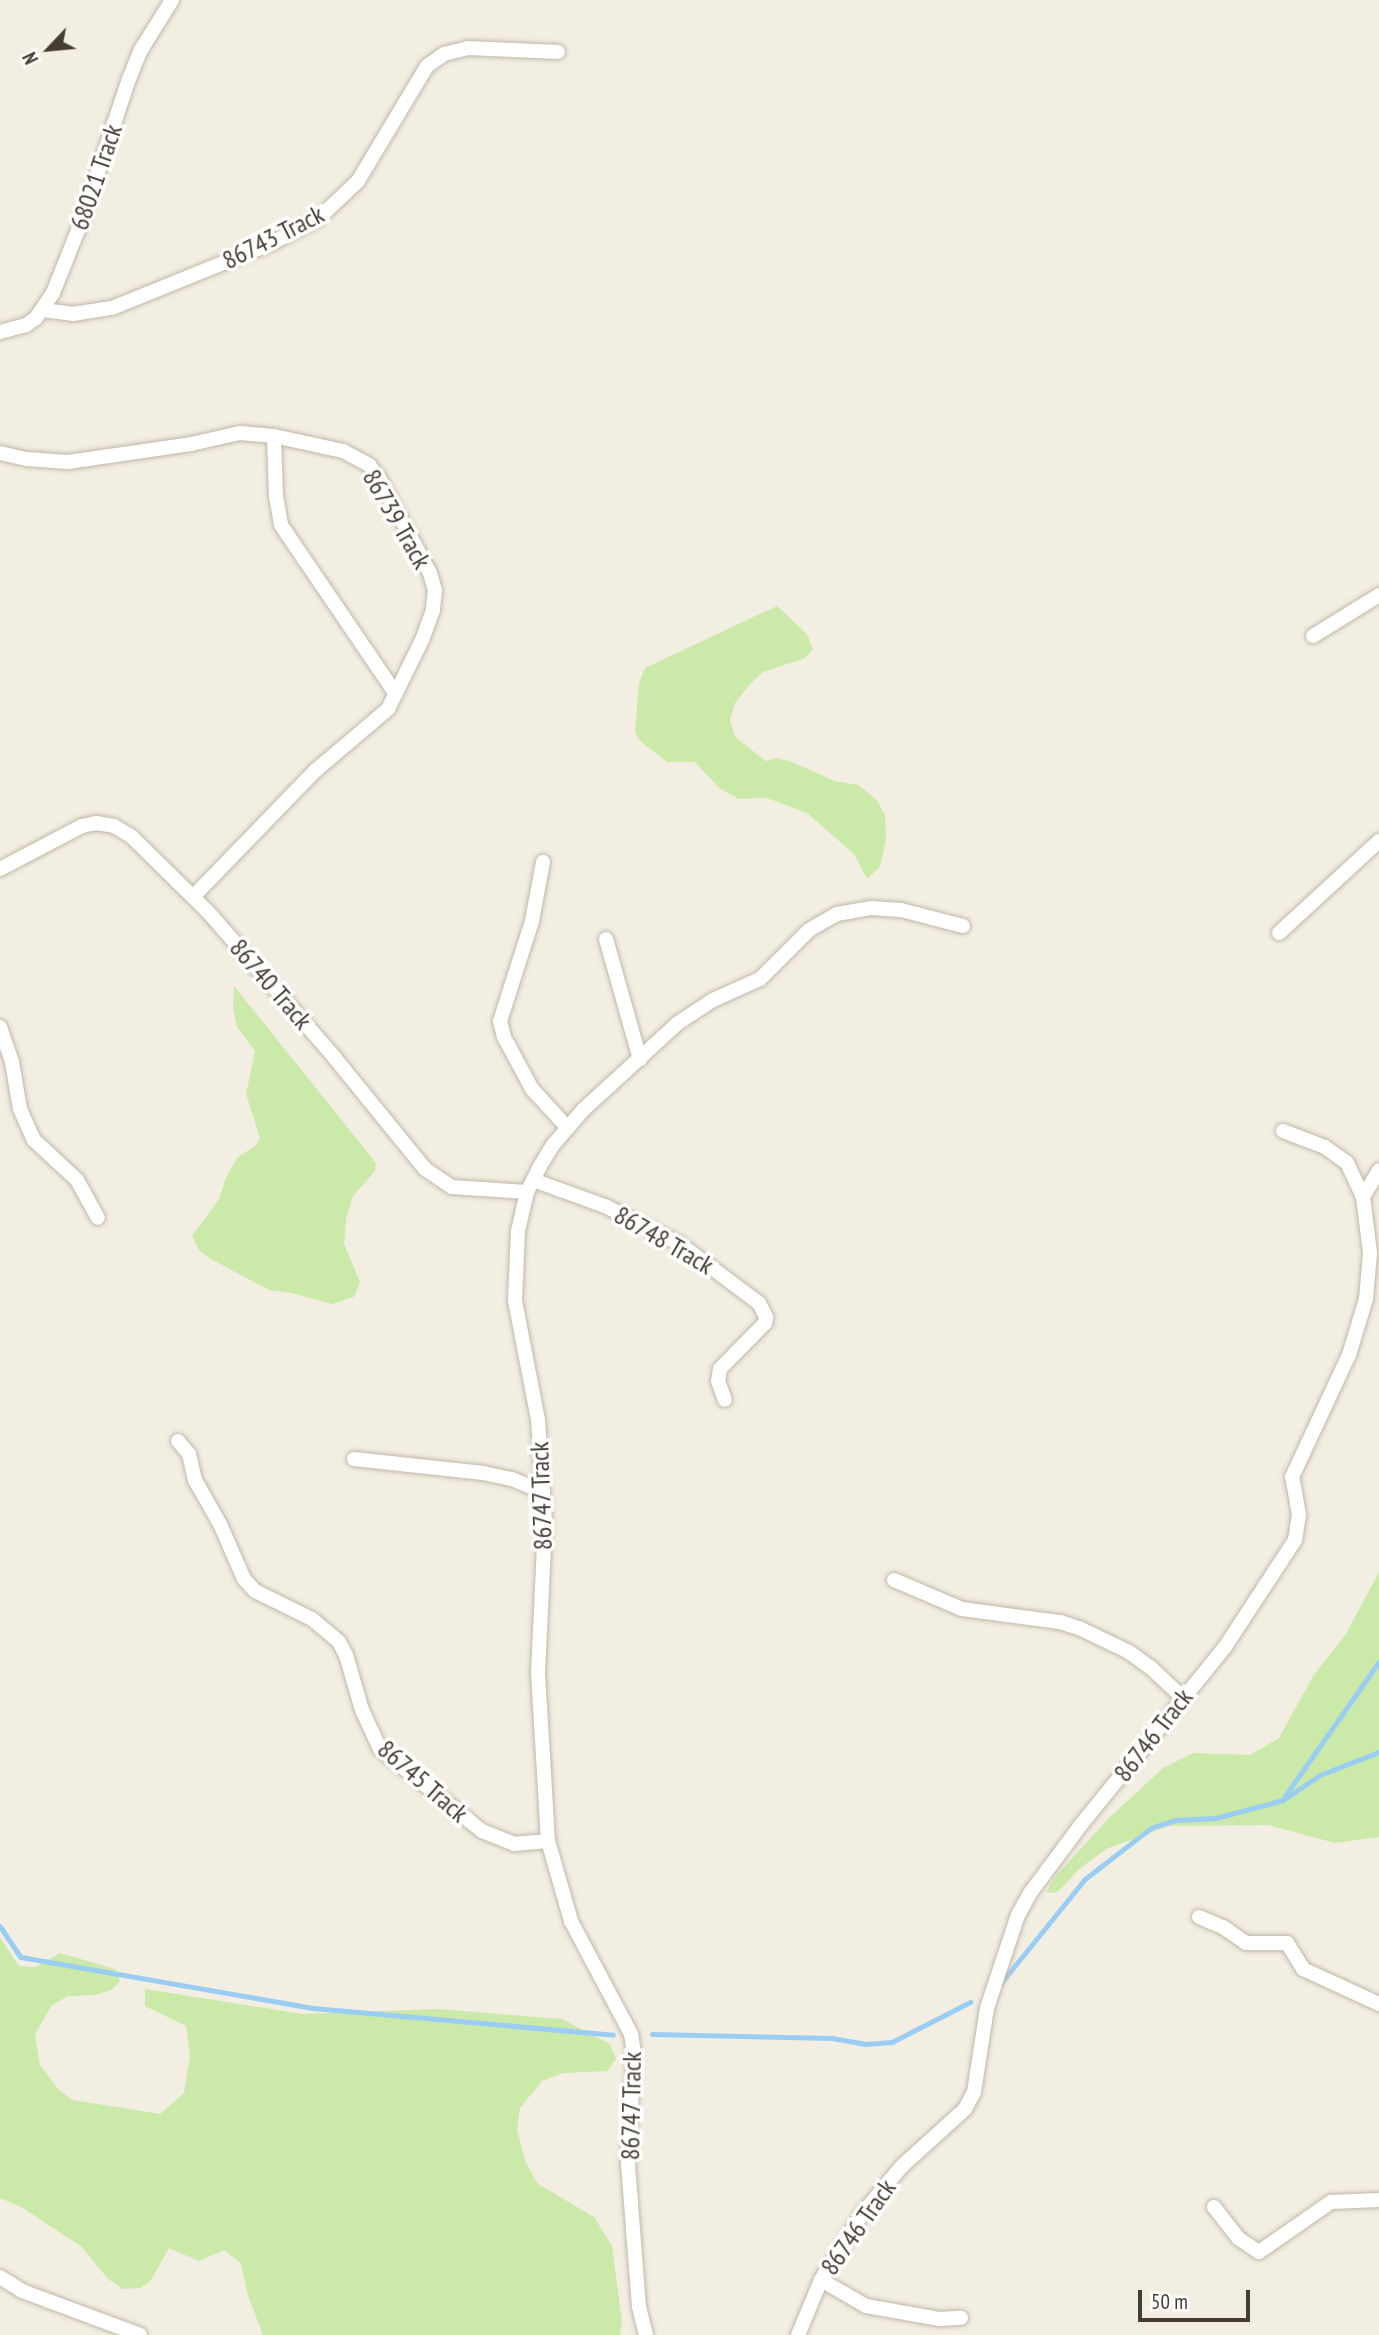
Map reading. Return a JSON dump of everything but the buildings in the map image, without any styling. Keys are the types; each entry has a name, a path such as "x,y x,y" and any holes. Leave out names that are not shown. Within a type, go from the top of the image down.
{"street":[{"name":"68021 Track","path":"42,310 82,220 141,50 172,0"},
{"name":"86743 Track","path":"42,310 73,314 112,309 272,243 317,219 358,181 427,66 444,54 468,48 558,52"},
{"path":"0,332 26,325 42,310"},
{"name":"86739 Track","path":"0,453 27,459 68,462 191,444 240,433 274,436 343,451 369,465 430,573 435,590 433,610 396,694 379,718 315,771 193,897"},
{"path":"274,436 276,496 281,525 396,694"},
{"path":"1313,636 1379,595"},
{"name":"86740 Track","path":"0,869 67,833 96,823 114,826 132,837 193,897 334,1057 425,1169 452,1187 530,1186"},
{"path":"1279,933 1379,841"},
{"path":"543,862 532,921 500,1021 504,1037 532,1088 567,1126"},
{"name":"86747 Track","path":"646,2335 639,2307 628,2163 634,2053 631,2034 570,1921 548,1841 538,1686 545,1522 538,1420 515,1300 518,1231 530,1186 567,1126 693,1012 760,979 797,939 837,914 871,908 901,910 963,926"},
{"path":"606,939 639,1059"},
{"path":"0,1027 12,1062 20,1108 34,1140 76,1181 98,1217"},
{"name":"86746 Track","path":"797,2335 821,2280 843,2242 886,2183 965,2109 974,2092 987,2008 1018,1915 1045,1872 1248,1615 1295,1540 1299,1528 1292,1488 1295,1465 1336,1388 1366,1299 1370,1253 1363,1197 1357,1179 1337,1154 1283,1131"},
{"path":"1363,1197 1379,1170"},
{"name":"86748 Track","path":"530,1186 605,1206 680,1244 759,1303 766,1317 759,1329 720,1369 718,1381 724,1400"},
{"name":"86745 Track","path":"178,1441 189,1454 195,1480 220,1524 244,1578 255,1591 312,1619 339,1642 346,1656 362,1710 380,1749 465,1819 502,1841 514,1844 548,1841"},
{"path":"354,1459 483,1473 512,1479 542,1492"},
{"path":"894,1580 962,1609 1060,1622 1129,1652 1182,1698"},
{"path":"1199,1917 1223,1927 1246,1943 1287,1943 1303,1969 1379,2004"},
{"path":"1214,2207 1245,2245 1259,2252 1331,2202 1379,2200"},
{"path":"0,2277 22,2291 140,2335"},
{"path":"821,2280 866,2305 939,2319 961,2318"}],"green space":[{"path":"777,606 807,634 813,649 805,658 763,672 750,684 735,703 730,720 735,737 766,761 777,758 835,781 858,785 877,800 885,815 886,839 880,867 867,879 854,854 807,813 767,798 739,799 719,788 695,762 667,762 640,741 635,732 639,683 645,668"},
{"path":"234,986 376,1163 375,1171 353,1196 346,1219 344,1244 360,1282 354,1297 332,1304 269,1290 211,1259 199,1250 192,1236 219,1199 237,1158 256,1145 260,1138 246,1094 255,1051 237,1027 233,1009"},
{"path":"1379,1572 1379,1837 1335,1843 1268,1825 1169,1826 1106,1849 1079,1869 1055,1893 1046,1892 1056,1876 1107,1820 1163,1768 1193,1753 1250,1755 1279,1738 1313,1676 1346,1634"},
{"path":"0,1938 19,1966 36,1967 60,1953 115,1969 120,1981 111,1990 95,1995 68,1996 52,2005 35,2034 40,2065 59,2090 73,2100 160,2114 184,2093 190,2056 186,2026 145,2006 145,1989 302,2014 438,2009 562,2019 610,2044 616,2059 607,2071 563,2073 542,2081 520,2108 517,2130 526,2163 538,2184 594,2217 612,2246 622,2322 620,2335 263,2335 247,2293 241,2263 224,2250 199,2261 169,2248 150,2282 140,2288 123,2289 108,2279 82,2247 23,2208 0,2198"}],"waterway":[{"path":"1285,1796 1379,1662"},
{"path":"1001,1983 1085,1879 1151,1828 1176,1820 1216,1818 1283,1800 1320,1775 1379,1752"},
{"path":"0,1926 21,1957 313,2008 613,2035"},
{"path":"652,2034 832,2038 865,2044 892,2042 970,2002"}]}
